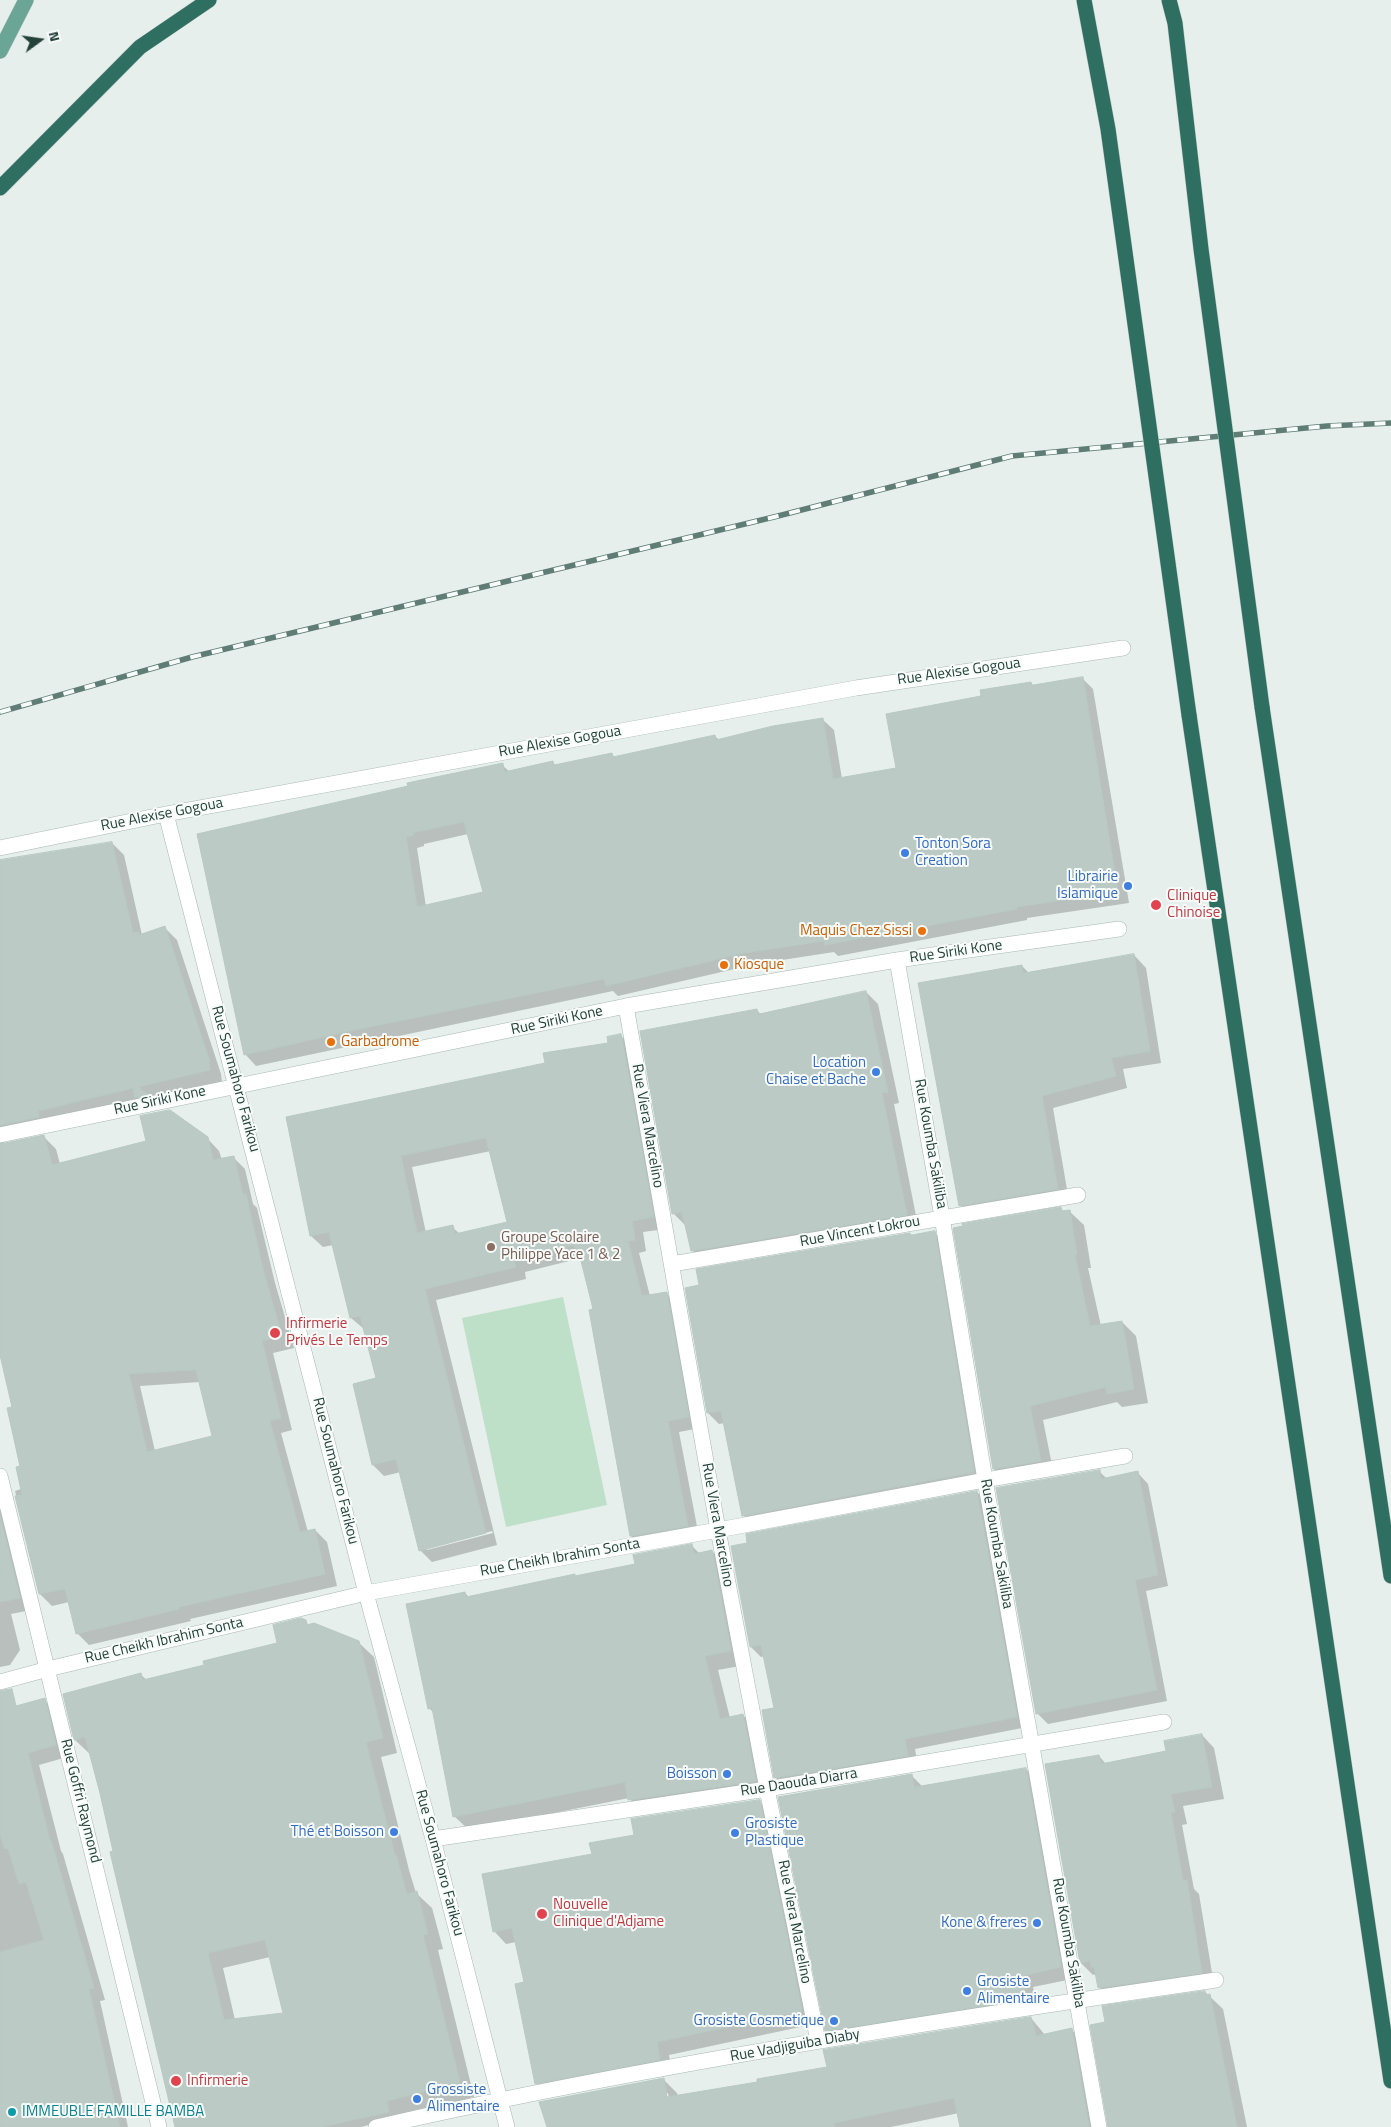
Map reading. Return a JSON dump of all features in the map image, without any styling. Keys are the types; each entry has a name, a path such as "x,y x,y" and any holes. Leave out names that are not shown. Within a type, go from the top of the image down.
{"highway":[{"path":"0,188 140,47 208,0"},
{"path":"1084,0 1108,129 1189,715 1391,2081"},
{"path":"1169,0 1175,23 1201,249 1262,707 1391,1576"}],"main road":[{"path":"0,51 26,0"}],"street":[{"name":"Rue Alexise Gogoua","path":"0,848 166,814 856,688 1123,648"},
{"name":"Rue Soumahoro Farikou","path":"166,814 366,1593 433,1839 507,2127"},
{"name":"Rue Siriki Kone","path":"0,1135 626,1006 897,960 1119,929"},
{"name":"Rue Koumba Sakiliba","path":"897,960 985,1480 1099,2127"},
{"name":"Rue Viera Marcelino","path":"626,1006 718,1530 766,1789 818,2041"},
{"name":"Rue Vincent Lokrou","path":"672,1264 1078,1195"},
{"name":"Rue Cheikh Ibrahim Sonta","path":"0,1682 48,1668 366,1593 1125,1456"},
{"name":"Rue Goffri Raymond","path":"0,1476 159,2127"},
{"name":"Rue Daouda Diarra","path":"433,1839 766,1789 1164,1722"},
{"name":"Rue Vadjiguiba Diaby","path":"376,2127 500,2099 818,2041 1216,1980"}],"green space":[{"path":"563,1297 607,1505 506,1527 462,1318"}],"building":[{"path":"1083,677 1118,892 1016,907 1017,909 825,945 824,941 744,953 606,986 604,979 350,1031 244,1055 197,834 408,786 407,783 503,763 504,772 553,761 554,765 612,753 613,757 715,735 716,740 773,726 823,718 833,779 896,768 886,714 981,696 980,690 1031,682 1032,685","holes":["464,822 483,892 417,907 406,837 414,835 413,833"]},
{"path":"112,842 133,933 138,932 139,935 165,926 210,1062 210,1070 138,1087 149,1095 135,1098 133,1088 38,1111 39,1117 0,1125 0,860"},
{"path":"1134,954 1150,1051 1111,1058 1116,1076 1042,1096 1058,1189 959,1206 918,983 1022,965 1023,973"},
{"path":"866,991 888,1092 882,1093 907,1215 691,1251 682,1212 672,1214 640,1031 757,1009 758,1014"},
{"path":"621,1034 654,1217 632,1221 635,1240 628,1241 642,1296 667,1292 689,1417 668,1421 688,1526 630,1536 589,1310 593,1309 578,1249 575,1250 574,1245 514,1260 516,1267 425,1289 486,1533 419,1551 396,1459 372,1465 353,1384 376,1378 360,1316 350,1318 329,1232 310,1236 286,1117 545,1063 543,1053 608,1043 607,1037","holes":["486,1138 507,1222 455,1234 453,1225 417,1233 401,1156"]},
{"path":"170,1110 208,1137 213,1160 234,1156 243,1195 246,1194 263,1269 282,1336 262,1341 281,1418 270,1421 300,1532 315,1529 325,1574 179,1607 179,1609 76,1634 65,1589 39,1594 15,1496 22,1495 16,1467 20,1466 7,1408 12,1407 0,1355 0,1144 44,1135 52,1165 146,1141 140,1116","holes":["196,1370 212,1436 147,1452 129,1374"]},
{"path":"1061,1207 1062,1211 1070,1210 1077,1254 1075,1255 1090,1326 1122,1321 1134,1389 1107,1394 1106,1387 1030,1406 1041,1461 993,1469 953,1228 963,1226 962,1224"},
{"path":"935,1231 974,1472 742,1516 721,1411 707,1413 685,1288 699,1285 696,1269 910,1233 911,1235"},
{"path":"1100,1470 1101,1479 1138,1471 1158,1575 1135,1580 1157,1690 1036,1714 996,1488"},
{"path":"977,1491 1017,1717 905,1739 908,1756 774,1778 762,1710 774,1708 761,1645 750,1647 731,1546 747,1543 746,1534"},
{"path":"0,1516 20,1598 0,1602"},
{"path":"692,1544 694,1554 712,1550 731,1651 705,1656 720,1719 743,1714 756,1781 628,1800 625,1782 453,1817 432,1708 428,1709 406,1604 465,1592 466,1597 575,1574 575,1576 635,1564 633,1555"},
{"path":"301,1618 306,1620 307,1625 314,1623 359,1641 383,1738 366,1742 395,1856 407,1894 417,1891 428,1934 423,1935 460,2082 387,2101 389,2112 321,2127 175,2127 110,1852 113,1851 100,1793 85,1737 74,1740 63,1694 141,1673 143,1680 204,1665 203,1661 277,1643 273,1625","holes":["265,1940 283,2013 224,2020 208,1953"]},
{"path":"12,1689 16,1706 45,1698 56,1745 28,1753 50,1841 94,1988 89,1989 120,2127 0,2127 0,1952 44,1940 26,1882 19,1884 8,1848 4,1849 0,1833 0,1691"},
{"path":"1202,1734 1212,1787 1171,1794 1175,1812 1171,1813 1183,1881 1187,1880 1202,1973 1098,1988 1094,1967 1091,1967 1090,1961 1080,1963 1045,1764 1099,1755 1101,1764 1166,1751 1164,1741"},
{"path":"1026,1768 1061,1967 1022,1976 1027,1999 825,2031 778,1797 912,1774 914,1787"},
{"path":"760,1800 802,2011 657,2042 660,2060 535,2084 515,1984 524,1982 512,1928 493,1932 482,1874 592,1854 589,1843 634,1835 631,1819"},
{"path":"1205,1991 1206,1995 1210,1994 1237,2127 1108,2127 1090,2025 1105,2022 1102,2006"},
{"path":"1031,2017 1036,2036 1072,2028 1089,2127 960,2127 954,2098 834,2123 834,2127 547,2127 539,2102 664,2078 667,2097 757,2082 757,2079 827,2067 823,2050"}],"railway":[{"path":"0,712 192,657 778,516 1012,456 1327,426 1391,423"}],"place":[{"name":"Tonton Sora Creation","path":"905,853"},
{"name":"Librairie Islamique","path":"1128,886"},
{"name":"Clinique Chinoise","path":"1156,905"},
{"name":"Maquis Chez Sissi","path":"922,931"},
{"name":"Kiosque","path":"724,965"},
{"name":"Garbadrome","path":"331,1042"},
{"name":"Location Chaise et Bache","path":"876,1072"},
{"name":"Groupe Scolaire Philippe Yace 1 & 2","path":"491,1247"},
{"name":"Infirmerie Privés Le Temps","path":"275,1333"},
{"name":"Boisson","path":"727,1774"},
{"name":"Thé et Boisson","path":"394,1832"},
{"name":"Grosiste Plastique","path":"735,1833"},
{"name":"Nouvelle Clinique d'Adjame","path":"542,1914"},
{"name":"Kone & freres","path":"1037,1923"},
{"name":"Grosiste Alimentaire","path":"967,1991"},
{"name":"Grosiste Cosmetique","path":"834,2021"},
{"name":"Infirmerie","path":"176,2081"},
{"name":"Grossiste Alimentaire","path":"417,2099"},
{"name":"IMMEUBLE FAMILLE BAMBA","path":"12,2112"}]}
